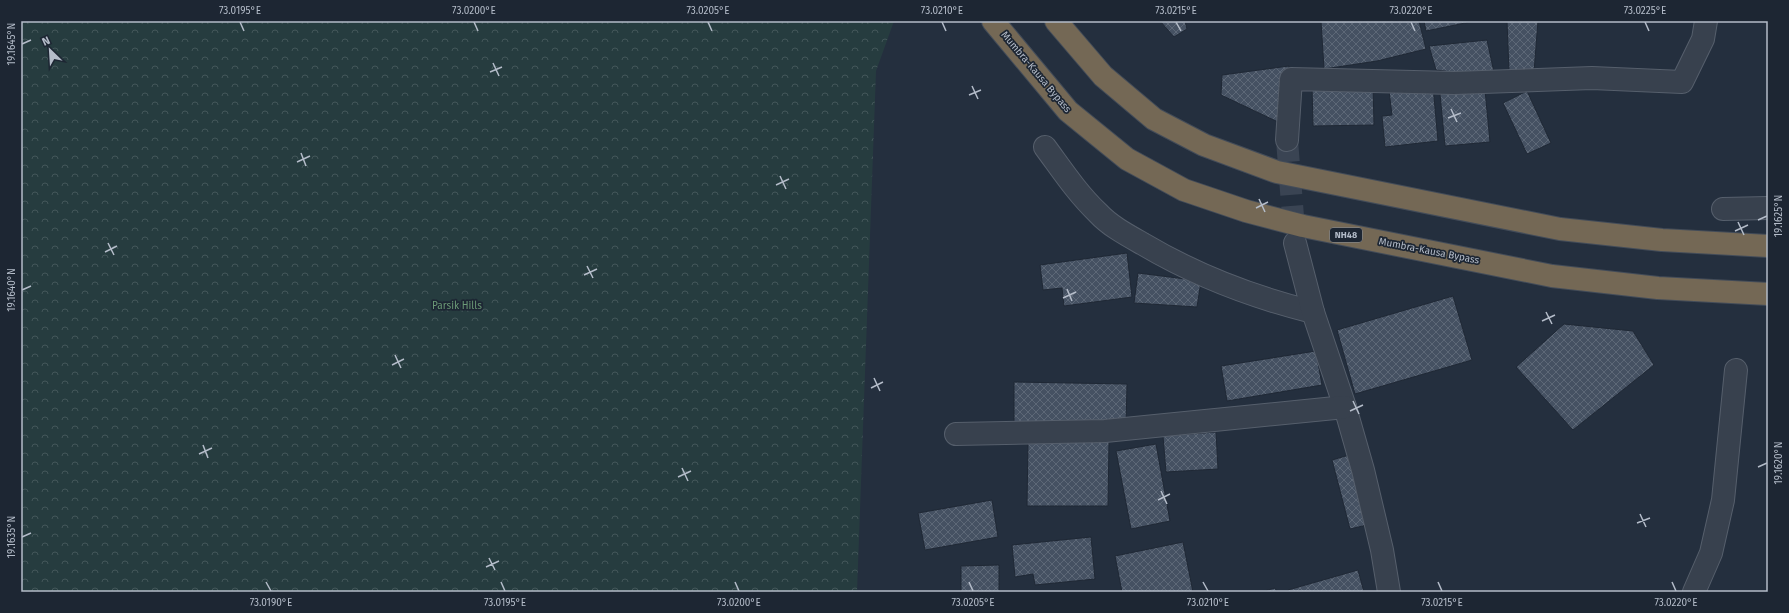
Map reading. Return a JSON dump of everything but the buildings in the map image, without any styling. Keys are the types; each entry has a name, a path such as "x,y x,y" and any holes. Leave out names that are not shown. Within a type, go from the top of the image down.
{"highway":[{"name":"Mumbra-Kausa Bypass","path":"993,21 1068,111 1127,159 1184,190 1246,211 1303,226 1552,276 1658,288 1768,294"},
{"path":"1056,21 1103,76 1154,119 1204,146 1277,172 1560,229 1662,240 1768,246"}],"street":[{"path":"1287,140 1291,79 1454,83 1592,78 1682,82 1703,39 1706,21"},
{"path":"1045,146 1075,189 1098,214 1123,232 1163,256 1221,283 1269,301 1313,312"},
{"path":"1723,209 1768,208"},
{"path":"1295,243 1313,312 1345,407 1363,470 1384,560 1389,592"},
{"path":"1694,592 1711,553 1723,500 1736,370"},
{"path":"956,434 1105,431 1345,407"}],"green space":[{"name":"Parsik Hills","path":"21,21 894,21 876,71 857,592 21,592"}],"tunnel":[{"path":"1287,140 1295,242"}]}
